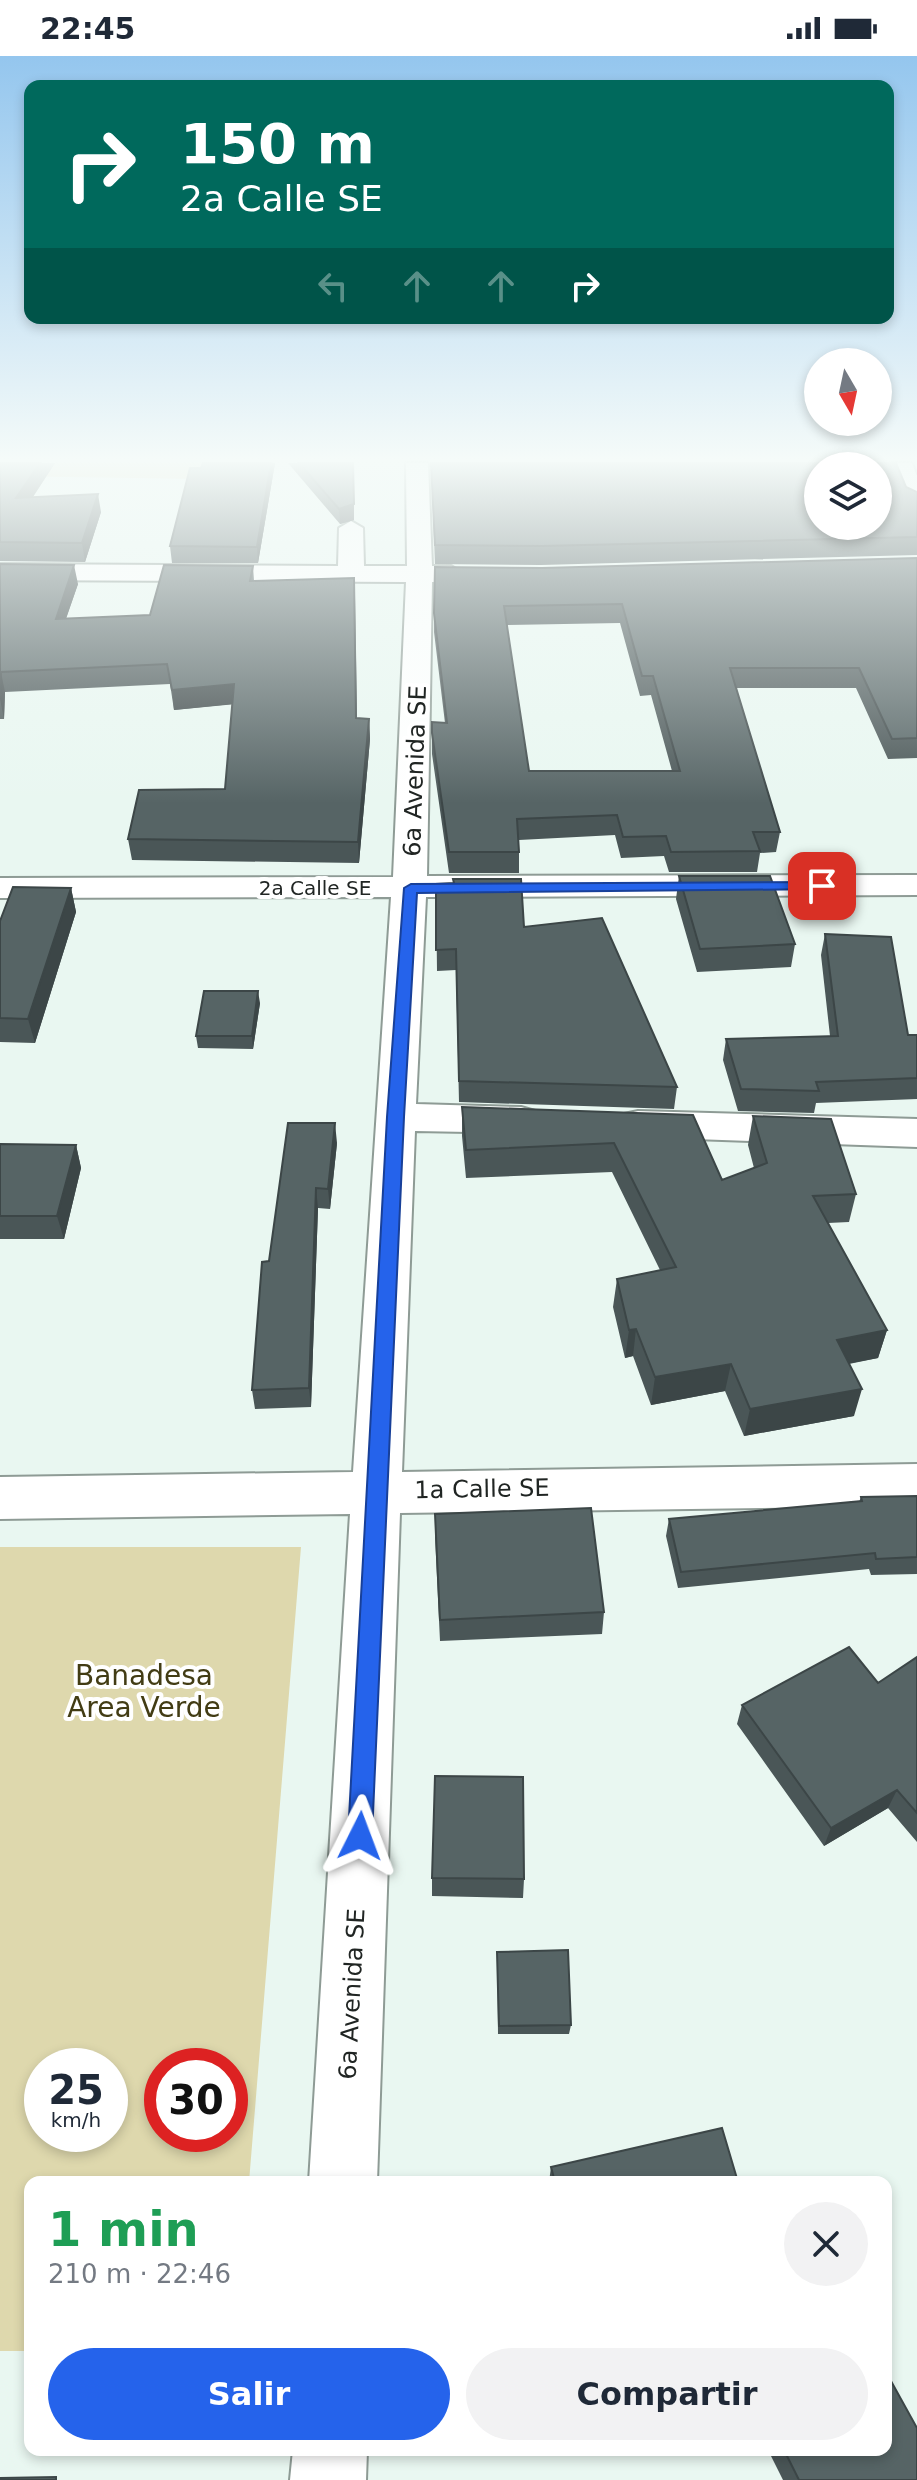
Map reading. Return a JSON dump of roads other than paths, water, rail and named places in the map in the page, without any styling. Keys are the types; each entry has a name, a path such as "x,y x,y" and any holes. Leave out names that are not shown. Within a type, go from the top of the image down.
{"street":[{"path":"379,576 422,581"},
{"name":"6a Avenida SE","path":"343,2176 396,1117 411,888 422,576"},
{"path":"0,594 482,579"},
{"name":"2a Calle SE","path":"0,888 917,885"},
{"path":"396,1117 554,1121"},
{"path":"601,1123 917,1133"},
{"name":"1a Calle SE","path":"0,1498 377,1490 917,1485"},
{"path":"328,2480 330,2456"}],"park label":[{"name":"Banadesa Area Verde","path":"144,1691"}]}
